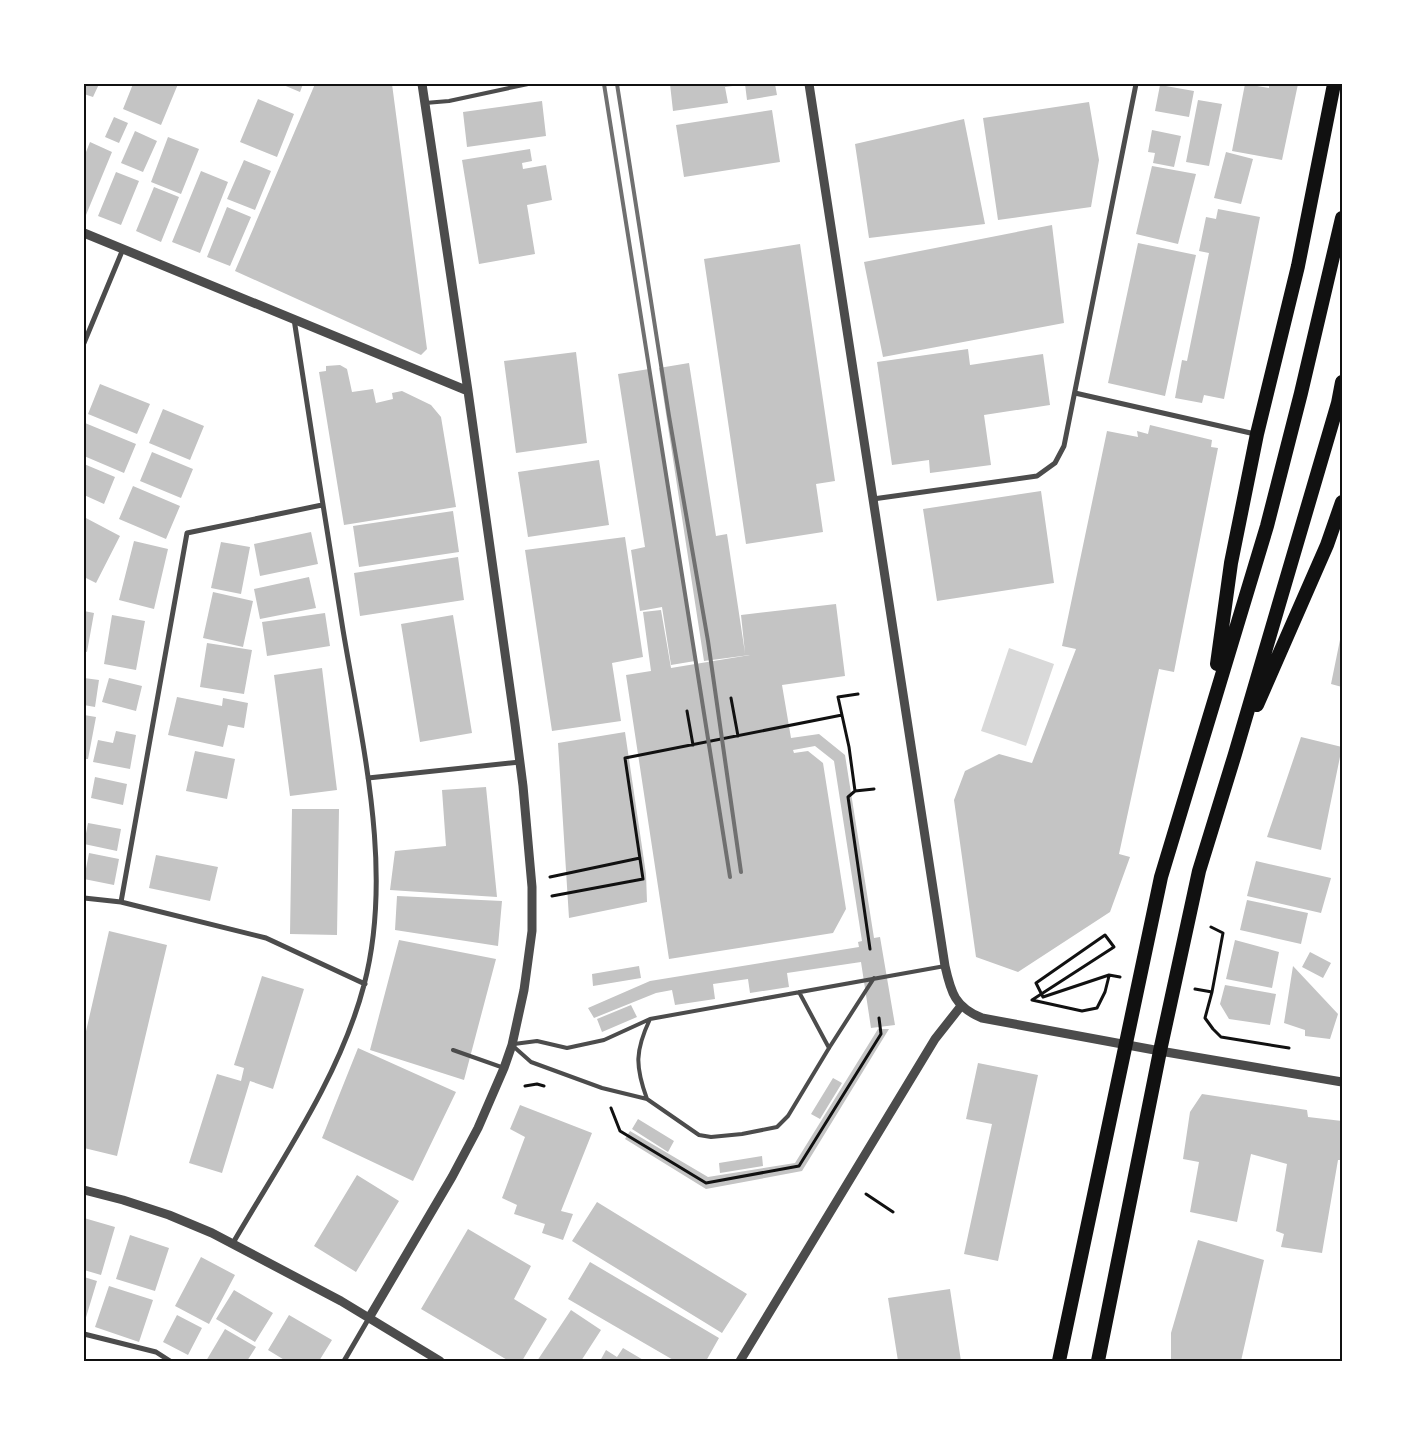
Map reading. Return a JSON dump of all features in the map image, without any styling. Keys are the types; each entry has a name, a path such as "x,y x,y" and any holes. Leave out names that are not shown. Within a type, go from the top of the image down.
{"highway":[{"path":"1211,707 1231,563 1257,434 1298,266 1334,84"},
{"path":"1059,1361 1161,877 1267,526 1301,393 1342,218"},
{"path":"1098,1361 1160,1051 1199,871 1338,402 1342,382"},
{"path":"1235,754 1327,545 1342,502"}],"street":[{"path":"344,1361 452,1177 478,1128 512,1045 524,990 532,930 532,887 520,762 468,390 422,84"},
{"path":"809,84 945,966 954,996 961,1006 982,1018 1125,1045 1342,1082"},
{"path":"873,499 1036,476 1056,463 1064,446 1076,393 1136,84"},
{"path":"84,233 468,390"},
{"path":"84,343 123,249"},
{"path":"232,1243 320,1095 349,1032 364,984 374,932 377,862 368,778 322,505 294,319"},
{"path":"1076,393 1257,434"},
{"path":"121,902 187,533 322,505"},
{"path":"368,778 520,762"},
{"path":"84,898 121,902 266,938 364,984"},
{"path":"740,1361 935,1039 961,1006"},
{"path":"84,1190 169,1215 232,1243 341,1301 440,1361"},
{"path":"84,1334 156,1352 170,1361"}],"lane":[{"path":"425,103 449,101 528,84"},
{"path":"512,1045 537,1041 567,1048 604,1040 650,1019 945,966"},
{"path":"512,1045 531,1062 602,1088 647,1099 700,1135 711,1137 742,1134 777,1127 788,1116 874,978"},
{"path":"799,992 829,1048"},
{"path":"647,1099 639,1079 638,1056 642,1037 650,1019"},
{"path":"453,1050 504,1068"}],"path":[{"path":"855,791 849,747 838,697 858,694"},
{"path":"731,698 738,736"},
{"path":"687,712 692,745"},
{"path":"552,896 643,879 625,758 842,716"},
{"path":"870,949 848,796 855,791 874,789"},
{"path":"550,877 640,858"},
{"path":"1211,927 1223,934 1205,1018 1221,1037 1289,1048"},
{"path":"1109,975 1043,997 1040,990 1036,983 1105,935 1114,947 1049,989 1041,995 1032,1000 1082,1011 1097,1008 1105,992 1109,975"},
{"path":"866,1194 894,1212"}],"shaded area":[{"path":"1009,648 1054,664 1026,746 981,731"}],"building":[{"path":"84,84 99,84 93,97 84,94"},
{"path":"133,84 178,84 161,125 123,109"},
{"path":"281,84 303,84 300,92"},
{"path":"315,84 392,84 427,349 421,355 235,271"},
{"path":"670,84 740,85 725,87 728,103 673,111"},
{"path":"745,84 775,84 777,95 747,100"},
{"path":"1245,84 1269,88 1269,84 1298,84 1282,160 1232,151"},
{"path":"1160,85 1194,91 1189,117 1155,111"},
{"path":"258,99 294,114 277,157 240,142"},
{"path":"1198,100 1222,104 1209,166 1186,162"},
{"path":"542,101 546,136 467,147 463,112"},
{"path":"1089,102 1099,160 1091,207 998,220 983,118"},
{"path":"772,110 780,162 684,177 676,125"},
{"path":"114,117 128,123 119,143 105,137"},
{"path":"964,119 985,224 869,238 855,144"},
{"path":"1152,130 1181,136 1174,167 1153,163 1155,153 1148,152"},
{"path":"135,131 157,141 143,172 121,163"},
{"path":"168,137 199,149 181,194 151,182"},
{"path":"90,142 112,152 86,215 84,214 84,157"},
{"path":"530,149 532,161 522,163 523,169 546,165 552,200 527,205 535,254 479,264 462,160"},
{"path":"1226,152 1253,159 1241,204 1214,198"},
{"path":"244,160 271,171 255,210 227,199"},
{"path":"1152,166 1196,174 1178,244 1136,234"},
{"path":"201,171 228,182 200,253 172,242"},
{"path":"116,172 139,181 121,225 98,216"},
{"path":"154,187 179,197 161,242 136,231"},
{"path":"227,207 251,217 230,266 207,257"},
{"path":"1218,209 1260,217 1224,399 1204,395 1202,403 1175,398 1182,360 1187,361 1209,253 1199,251 1206,217 1216,219"},
{"path":"1052,225 1064,323 883,357 864,262"},
{"path":"1138,243 1196,255 1165,396 1108,383"},
{"path":"800,244 835,481 816,484 823,532 746,544 704,259"},
{"path":"968,349 970,365 1043,354 1050,405 984,415 991,465 930,473 929,460 892,465 877,362"},
{"path":"576,352 587,443 516,453 504,361"},
{"path":"689,363 716,536 727,534 745,653 741,615 836,604 845,676 782,685 791,738 819,734 845,755 874,938 880,937 895,1025 871,1028 861,962 787,973 789,987 750,993 748,979 713,984 715,999 675,1005 672,990 656,993 594,1018 588,1008 650,981 859,947 858,942 862,941 834,761 815,746 793,750 794,753 808,751 823,763 846,909 833,933 669,959 626,675 651,671 643,612 661,610 671,668 750,655 704,661 659,368"},
{"path":"340,365 347,369 352,392 373,389 376,403 393,399 392,393 402,391 431,405 441,417 456,507 344,525 319,372 326,371 326,366"},
{"path":"649,369 695,661 671,665 662,607 640,611 631,550 645,547 618,374"},
{"path":"100,384 150,404 137,434 88,414"},
{"path":"163,409 204,426 190,460 149,443"},
{"path":"85,423 136,444 124,473 84,456"},
{"path":"1150,425 1212,440 1211,447 1218,448 1174,672 1159,669 1119,854 1130,857 1110,912 1018,972 976,957 954,800 965,771 999,754 1032,763 1076,649 1062,646 1107,431 1138,437 1137,431 1148,434"},
{"path":"152,452 193,469 181,498 140,481"},
{"path":"599,460 609,525 528,537 518,472"},
{"path":"84,464 115,477 104,504 84,495"},
{"path":"133,486 180,506 166,539 119,519"},
{"path":"1041,491 1054,583 937,601 923,509"},
{"path":"453,511 459,552 359,567 353,526"},
{"path":"84,517 120,536 96,583 84,577"},
{"path":"311,532 318,564 260,576 254,544"},
{"path":"625,537 643,657 612,663 621,721 552,731 525,550"},
{"path":"134,541 168,549 154,609 119,600"},
{"path":"221,542 250,547 241,594 211,588"},
{"path":"458,557 464,600 360,616 354,573"},
{"path":"309,577 316,608 260,619 254,589"},
{"path":"213,592 253,601 243,647 203,638"},
{"path":"84,611 94,613 87,652 84,651"},
{"path":"325,613 330,646 267,656 262,622"},
{"path":"112,615 145,621 136,670 104,664"},
{"path":"453,615 472,733 420,742 401,624"},
{"path":"1342,635 1342,687 1331,684"},
{"path":"207,643 252,650 244,694 200,687"},
{"path":"322,668 337,790 290,796 274,675"},
{"path":"84,678 99,680 95,707 84,705"},
{"path":"109,678 142,686 136,711 102,702"},
{"path":"177,697 222,706 223,698 248,703 244,728 228,725 223,747 168,735"},
{"path":"84,715 96,717 88,759 84,759"},
{"path":"116,731 136,735 130,769 93,762 98,740 113,743"},
{"path":"625,732 646,874 647,902 569,918 558,743"},
{"path":"1301,737 1342,747 1321,850 1267,837"},
{"path":"195,751 235,759 227,799 186,791"},
{"path":"95,777 127,784 123,805 91,798"},
{"path":"486,787 497,897 390,890 395,851 446,846 442,790"},
{"path":"292,809 339,809 337,935 290,934"},
{"path":"88,823 121,829 117,851 84,844"},
{"path":"89,853 119,859 114,885 84,879"},
{"path":"156,855 218,867 210,901 149,888"},
{"path":"1256,861 1331,878 1321,913 1247,896"},
{"path":"397,896 502,901 498,946 395,930"},
{"path":"1247,900 1308,913 1301,944 1240,930"},
{"path":"109,931 167,945 117,1156 84,1148 84,1040"},
{"path":"399,940 496,959 464,1080 370,1050"},
{"path":"1235,940 1279,952 1272,988 1226,979"},
{"path":"1310,952 1331,963 1323,978 1302,967"},
{"path":"639,966 641,978 593,986 592,974"},
{"path":"1293,966 1338,1014 1330,1039 1305,1036 1305,1030 1284,1023"},
{"path":"262,976 304,989 273,1089 250,1081 222,1173 189,1163 217,1074 241,1081 244,1068 234,1065"},
{"path":"1225,985 1276,994 1270,1025 1229,1019 1220,1004"},
{"path":"631,1005 637,1017 602,1032 597,1019"},
{"path":"878,1029 889,1029 802,1171 706,1189 625,1139 630,1131 708,1177 795,1163"},
{"path":"358,1048 456,1092 413,1181 322,1138"},
{"path":"978,1063 1038,1075 998,1261 964,1254 992,1124 966,1119"},
{"path":"833,1078 842,1083 820,1119 811,1114"},
{"path":"1202,1094 1307,1110 1308,1117 1342,1121 1342,1160 1338,1160 1322,1253 1281,1247 1284,1234 1276,1231 1287,1164 1251,1154 1237,1222 1190,1212 1199,1162 1183,1159 1190,1112"},
{"path":"520,1105 592,1133 561,1211 573,1214 563,1240 542,1233 545,1224 514,1214 517,1205 502,1198 525,1137 510,1129"},
{"path":"638,1119 674,1141 668,1152 632,1129"},
{"path":"762,1156 763,1166 720,1173 719,1163"},
{"path":"357,1175 399,1201 356,1272 314,1246"},
{"path":"597,1202 747,1294 722,1333 572,1241"},
{"path":"84,1218 115,1227 101,1275 84,1270"},
{"path":"468,1229 531,1266 514,1299 547,1319 522,1361 509,1361 421,1309"},
{"path":"130,1235 169,1248 155,1291 116,1279"},
{"path":"1198,1240 1264,1260 1241,1361 1171,1361 1171,1333"},
{"path":"201,1257 235,1275 209,1324 175,1306"},
{"path":"590,1262 719,1338 706,1361 675,1361 568,1299"},
{"path":"84,1277 97,1281 84,1324"},
{"path":"109,1286 153,1300 139,1342 95,1327"},
{"path":"950,1289 961,1361 898,1361 888,1298"},
{"path":"234,1290 273,1313 255,1342 216,1319"},
{"path":"571,1310 601,1330 581,1361 537,1361"},
{"path":"177,1315 202,1328 188,1355 163,1342"},
{"path":"289,1315 332,1340 319,1361 286,1361 268,1350"},
{"path":"225,1329 256,1347 247,1361 206,1361"},
{"path":"623,1348 645,1361 600,1361 606,1350 617,1357"}],"railway":[{"path":"604,84 730,877"},
{"path":"617,84 669,416 708,641 741,872"}]}
